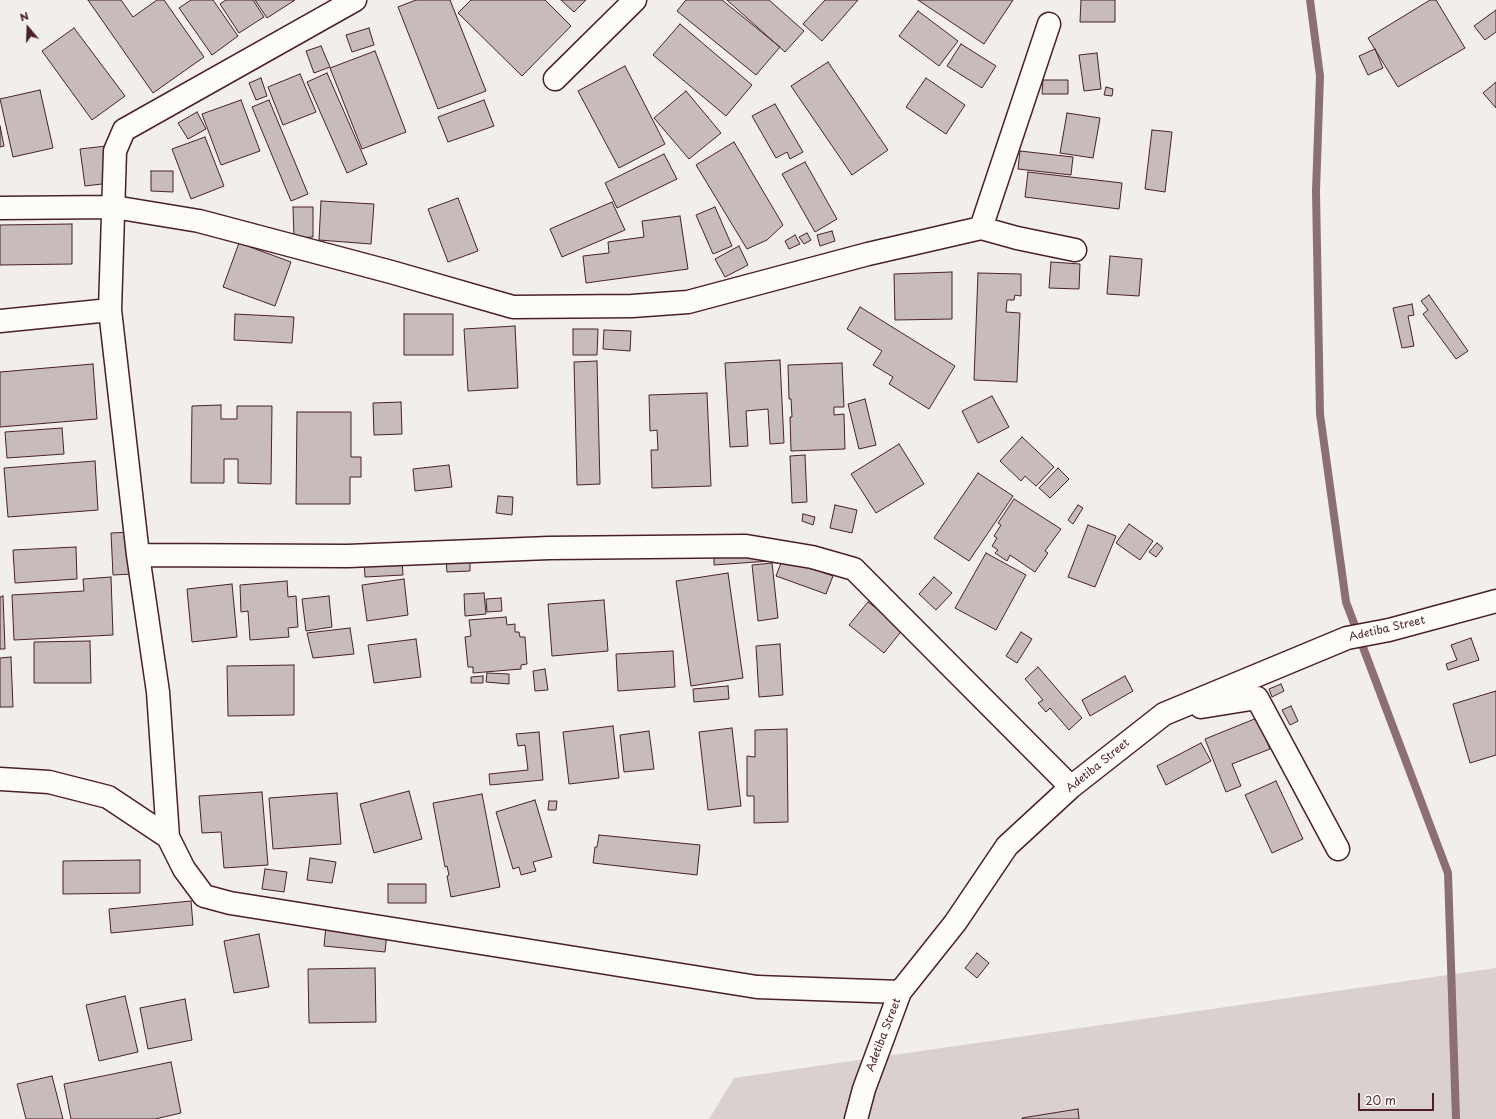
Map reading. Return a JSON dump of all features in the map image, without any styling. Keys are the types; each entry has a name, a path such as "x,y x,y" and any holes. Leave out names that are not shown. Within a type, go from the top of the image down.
{"street":[{"path":"355,0 124,130 115,151 110,310 138,555 158,692 168,837 184,870 204,896 230,903 757,987 900,992"},
{"path":"555,79 635,0"},
{"path":"981,228 1050,24"},
{"path":"0,208 114,206 199,220 513,307 632,306 688,302 868,254 981,228 1017,238 1075,250"},
{"path":"0,321 110,310"},
{"path":"138,555 348,556 549,548 746,546 812,557 854,569 1071,787"},
{"name":"Adetiba Street","path":"856,1119 864,1089 900,992 956,923 1007,846 1071,787 1164,714 1347,638 1389,630 1496,601"},
{"path":"1164,714 1257,698 1338,849"},
{"path":"0,779 49,782 108,797 168,837"}],"shaded area":[{"path":"1496,968 1496,1119 709,1119 734,1078"}],"building":[{"path":"88,0 121,0 133,17 157,0 164,0 204,57 153,93"},
{"path":"191,0 213,0 238,36 212,55 179,8"},
{"path":"226,0 253,0 264,17 239,33 220,4"},
{"path":"255,0 295,0 267,18"},
{"path":"416,0 450,0 486,91 438,109 398,7"},
{"path":"471,0 545,0 571,26 522,76 458,13"},
{"path":"561,0 586,0 574,12"},
{"path":"686,0 722,0 780,47 756,75 677,11"},
{"path":"727,0 769,0 804,31 785,52"},
{"path":"825,0 858,0 822,41 803,24"},
{"path":"918,0 1013,0 984,44"},
{"path":"1081,0 1115,0 1115,22 1080,22"},
{"path":"1430,0 1436,0 1465,48 1398,87 1368,38"},
{"path":"1496,10 1496,32 1485,40 1474,26"},
{"path":"918,11 958,41 939,66 899,36"},
{"path":"680,24 752,85 726,116 653,55"},
{"path":"74,28 125,96 92,120 42,51"},
{"path":"369,28 374,45 352,52 346,35"},
{"path":"961,44 996,66 982,88 947,66"},
{"path":"321,46 330,67 314,73 306,51"},
{"path":"1375,49 1383,68 1368,75 1359,56"},
{"path":"375,51 406,132 362,149 330,68"},
{"path":"1097,53 1101,89 1084,91 1079,55"},
{"path":"828,62 888,150 852,175 791,86"},
{"path":"625,66 665,144 619,168 578,91"},
{"path":"327,73 367,164 347,173 307,82"},
{"path":"300,74 316,112 283,125 268,87"},
{"path":"261,78 267,96 256,100 249,83"},
{"path":"926,78 965,105 946,134 906,107"},
{"path":"1043,80 1068,80 1068,94 1042,94"},
{"path":"1496,82 1496,108 1483,93"},
{"path":"1106,87 1113,89 1112,96 1104,95"},
{"path":"40,90 53,148 13,157 0,99"},
{"path":"686,91 721,133 689,159 654,118"},
{"path":"241,100 260,151 221,165 202,114"},
{"path":"269,100 308,194 291,201 252,107"},
{"path":"484,100 494,126 448,142 438,117"},
{"path":"775,104 803,152 790,159 787,152 776,158 752,116"},
{"path":"197,112 206,129 188,139 178,123"},
{"path":"1067,113 1100,118 1093,158 1060,153"},
{"path":"0,126 4,146 0,147"},
{"path":"1152,130 1172,132 1165,192 1145,189"},
{"path":"205,137 224,186 191,199 172,149"},
{"path":"734,142 783,225 767,240 747,249 696,165"},
{"path":"106,146 110,183 85,186 80,149"},
{"path":"1020,151 1073,157 1071,175 1018,169"},
{"path":"664,154 677,179 617,208 605,183"},
{"path":"805,162 837,219 815,232 782,174"},
{"path":"151,171 173,171 173,192 151,191"},
{"path":"1028,172 1122,183 1119,209 1025,197"},
{"path":"458,198 478,251 448,262 428,209"},
{"path":"321,201 374,204 371,244 319,240"},
{"path":"612,202 625,230 562,257 550,229"},
{"path":"293,207 313,207 313,237 294,238"},
{"path":"715,207 732,246 713,254 696,215"},
{"path":"680,216 688,269 586,283 583,256 609,253 608,242 644,237 642,221"},
{"path":"72,224 72,264 0,265 0,225"},
{"path":"832,231 835,241 820,246 817,235"},
{"path":"807,233 811,240 804,244 799,237"},
{"path":"795,235 800,244 789,249 785,241"},
{"path":"239,243 291,262 275,306 223,287"},
{"path":"739,246 748,265 725,277 715,259"},
{"path":"1110,256 1142,259 1139,296 1107,294"},
{"path":"1051,262 1080,264 1079,289 1049,288"},
{"path":"952,272 952,319 895,320 894,274"},
{"path":"978,273 1021,274 1021,296 1015,295 1014,300 1007,300 1006,312 1020,313 1017,382 974,380"},
{"path":"1429,295 1468,351 1456,359 1423,314 1428,310 1421,301"},
{"path":"1412,304 1414,315 1408,316 1414,346 1402,348 1393,308"},
{"path":"860,307 955,366 929,409 889,384 893,377 873,365 882,351 847,329"},
{"path":"235,314 294,317 292,343 234,340"},
{"path":"404,314 453,314 453,355 404,355"},
{"path":"515,326 518,388 468,391 464,329"},
{"path":"573,329 598,329 597,355 573,355"},
{"path":"604,330 631,331 630,351 603,349"},
{"path":"780,360 784,443 770,444 768,409 746,411 748,446 730,447 725,363"},
{"path":"597,361 600,484 577,485 574,362"},
{"path":"842,363 844,407 834,407 834,415 844,414 845,449 791,451 790,417 792,417 791,399 789,399 788,365"},
{"path":"93,364 97,419 0,427 0,372"},
{"path":"707,393 711,486 652,488 651,450 658,450 657,430 650,431 649,395"},
{"path":"992,396 1009,427 978,443 962,411"},
{"path":"865,399 876,445 859,449 848,404"},
{"path":"401,402 402,434 374,435 373,403"},
{"path":"221,405 221,419 237,419 237,406 272,406 271,484 238,483 238,459 224,459 224,483 191,483 192,406"},
{"path":"297,412 351,412 351,457 361,457 361,477 350,477 350,504 296,504"},
{"path":"62,428 64,454 7,458 5,432"},
{"path":"1022,437 1054,467 1036,486 1025,476 1021,481 1000,461"},
{"path":"899,444 924,484 876,513 851,474"},
{"path":"805,455 807,502 792,503 790,456"},
{"path":"95,461 98,510 8,517 4,468"},
{"path":"449,465 452,487 415,491 413,469"},
{"path":"1058,468 1069,479 1050,498 1039,488"},
{"path":"978,473 1013,496 969,561 934,538"},
{"path":"498,496 513,497 512,515 496,513"},
{"path":"1014,499 1061,529 1045,551 1048,553 1035,572 1010,555 1007,561 995,553 998,550 992,546 997,538 994,536 1001,525 998,523"},
{"path":"835,505 857,510 852,533 830,528"},
{"path":"1078,505 1083,508 1073,524 1068,520"},
{"path":"803,514 815,517 813,525 802,521"},
{"path":"1129,524 1153,541 1140,560 1116,543"},
{"path":"1088,525 1116,536 1095,587 1068,577"},
{"path":"131,532 133,574 113,575 111,533"},
{"path":"1157,543 1163,548 1156,557 1149,552"},
{"path":"76,547 77,579 15,583 13,550"},
{"path":"986,553 1026,575 996,630 955,608"},
{"path":"714,554 769,554 770,561 714,565"},
{"path":"470,557 470,571 447,572 446,559"},
{"path":"783,558 833,576 826,594 776,576"},
{"path":"402,559 403,575 365,577 364,561"},
{"path":"772,563 778,618 758,621 752,565"},
{"path":"728,573 743,678 691,686 676,581"},
{"path":"111,577 113,635 14,640 12,595 84,591 83,579"},
{"path":"934,577 952,593 936,610 919,594"},
{"path":"404,579 408,615 367,621 362,585"},
{"path":"287,581 288,597 296,596 298,627 288,628 289,637 250,640 248,611 241,612 240,585"},
{"path":"232,584 237,637 192,642 187,589"},
{"path":"484,593 486,614 465,616 464,594"},
{"path":"3,596 5,649 0,649 0,597"},
{"path":"329,596 332,627 306,631 302,599"},
{"path":"501,598 502,611 487,612 486,599"},
{"path":"604,600 608,651 552,656 548,604"},
{"path":"868,602 903,629 884,653 849,625"},
{"path":"506,617 507,625 515,624 515,632 519,632 520,637 525,637 527,664 521,665 521,669 473,673 473,667 468,667 465,637 471,636 469,620"},
{"path":"350,628 354,654 313,658 307,633"},
{"path":"1021,632 1032,639 1017,663 1006,656"},
{"path":"1471,638 1479,660 1448,670 1446,664 1457,660 1451,645"},
{"path":"416,639 421,677 374,683 368,645"},
{"path":"90,641 91,683 34,683 34,642"},
{"path":"780,644 783,695 759,697 756,646"},
{"path":"673,651 675,687 618,691 616,654"},
{"path":"11,657 13,707 0,707 0,658"},
{"path":"294,665 294,715 228,716 227,666"},
{"path":"1038,667 1082,718 1069,730 1050,708 1046,712 1038,703 1043,700 1025,679"},
{"path":"545,669 548,690 535,691 533,671"},
{"path":"487,673 509,674 509,684 486,682"},
{"path":"483,676 483,683 471,683 471,677"},
{"path":"1125,676 1133,691 1090,716 1082,700"},
{"path":"1281,684 1284,691 1272,697 1269,689"},
{"path":"728,686 729,699 694,702 693,689"},
{"path":"1496,691 1496,755 1470,763 1453,704"},
{"path":"1291,706 1298,721 1290,725 1282,710"},
{"path":"1257,718 1270,749 1232,764 1241,786 1226,792 1205,739"},
{"path":"613,726 619,778 569,784 563,732"},
{"path":"732,728 741,806 708,810 699,732"},
{"path":"787,729 788,822 754,823 754,796 747,796 747,756 755,757 755,730"},
{"path":"649,731 654,769 624,772 620,735"},
{"path":"539,732 543,780 490,785 489,774 528,770 525,745 518,746 516,734"},
{"path":"1201,743 1211,761 1166,785 1157,766"},
{"path":"1276,781 1303,839 1272,853 1245,795"},
{"path":"409,791 422,839 374,853 360,804"},
{"path":"262,792 268,865 224,868 221,832 202,833 199,796"},
{"path":"337,793 341,844 273,849 269,798"},
{"path":"482,794 500,887 451,897 447,876 449,875 447,866 445,867 433,803"},
{"path":"535,800 552,857 533,862 536,871 521,875 519,867 513,869 496,812"},
{"path":"549,801 557,801 556,810 548,810"},
{"path":"599,835 700,845 697,875 593,863 595,847 597,847"},
{"path":"310,858 336,862 332,883 307,880"},
{"path":"140,860 140,893 63,894 63,861"},
{"path":"265,869 287,872 284,892 262,889"},
{"path":"388,884 426,884 426,903 388,903"},
{"path":"191,901 193,925 111,933 109,909"},
{"path":"326,926 387,932 385,952 324,946"},
{"path":"259,934 269,987 234,993 224,941"},
{"path":"977,953 989,963 977,978 965,968"},
{"path":"375,968 376,1022 309,1023 308,969"},
{"path":"125,996 138,1052 99,1061 86,1005"},
{"path":"185,999 192,1040 148,1049 140,1008"},
{"path":"171,1062 181,1113 155,1119 71,1119 64,1084"},
{"path":"52,1076 63,1119 26,1119 17,1084"},
{"path":"1078,1109 1079,1119 1022,1119 1022,1118"}],"waterway":[{"path":"1310,0 1320,76 1316,191 1320,414 1346,602 1448,873 1456,1119"}]}
